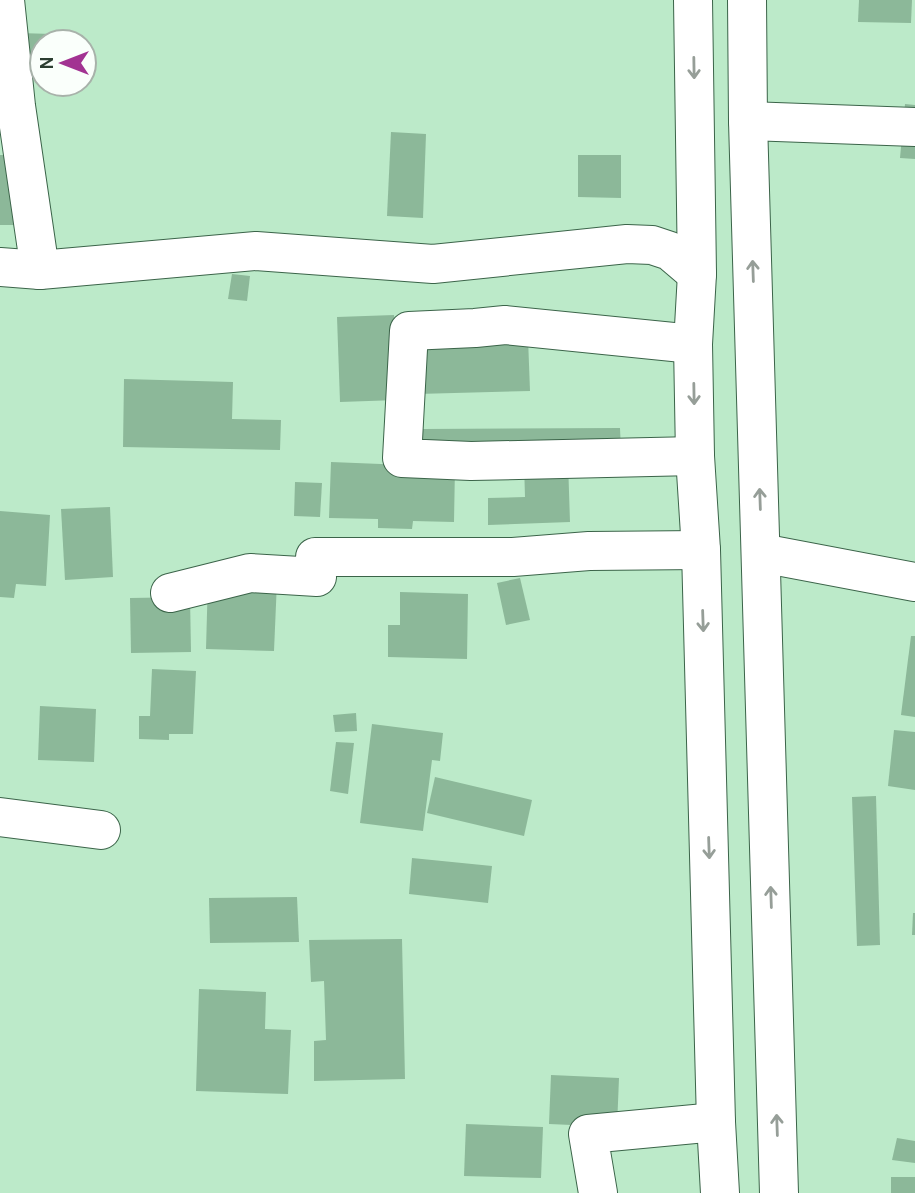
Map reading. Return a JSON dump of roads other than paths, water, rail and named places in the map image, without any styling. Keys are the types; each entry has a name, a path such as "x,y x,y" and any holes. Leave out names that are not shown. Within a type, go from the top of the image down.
{"main road":[{"path":"5,0 16,106 40,270"},
{"path":"693,0 697,274 693,344 695,456 701,551 720,1193"},
{"path":"747,0 748,121 779,1193"},
{"path":"748,121 915,127"},
{"path":"0,267 40,270 256,251 433,264 627,244 652,245 670,251 697,274"},
{"path":"693,344 505,325 409,331 402,458 471,461 695,456"},
{"path":"170,593 250,573 316,567 589,551 701,551"},
{"path":"761,554 915,582"},
{"path":"0,817 101,830"},
{"path":"598,1193 588,1134 716,1122"}]}
